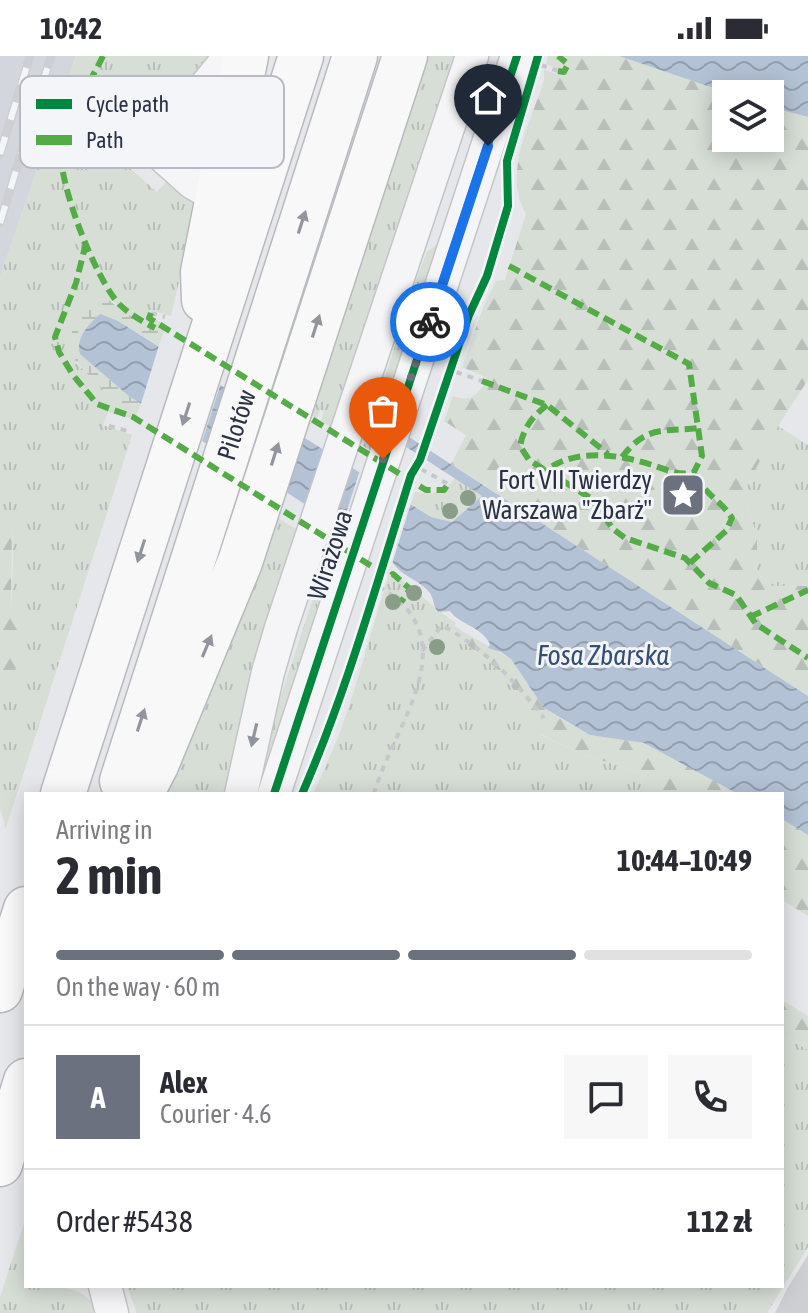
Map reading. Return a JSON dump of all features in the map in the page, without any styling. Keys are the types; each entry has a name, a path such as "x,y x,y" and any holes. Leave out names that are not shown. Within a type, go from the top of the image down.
{"highway":[{"path":"242,76 246,56"},
{"name":"Pilotów","path":"284,109 301,56"},
{"name":"Pilotów","path":"118,792 355,56"},
{"path":"142,792 221,613 402,63"},
{"path":"206,350 203,272 224,168"},
{"name":"Pilotów","path":"64,792 265,168"},
{"path":"0,990 24,915"},
{"path":"0,1164 24,1087"}],"street":[{"path":"214,76 230,56"},
{"name":"Wirażowa","path":"241,792 268,672 309,541 472,56"},
{"name":"Wirażowa","path":"275,792 386,450 530,62"},
{"path":"176,168 193,183 218,197"},
{"path":"106,1288 112,1313"}],"path":[{"path":"530,62 558,71"},
{"path":"151,313 165,317"},
{"path":"452,371 482,381"},
{"path":"109,426 128,431"},
{"path":"411,475 421,465 448,484"},
{"path":"375,792 383,764 409,716 421,680 422,651 410,610 378,587"},
{"path":"422,651 442,625 494,659 544,718"}],"shaded area":[{"path":"0,56 76,56 69,76 20,76 20,168 37,168 0,277"}],"green space":[{"path":"76,56 222,56 205,76 69,76"},
{"path":"420,56 455,56 334,429 321,421 324,411 320,410 317,419 303,410"},
{"path":"548,56 619,56 712,88 712,152 784,152 784,111 808,117 808,380 778,426 744,492 757,537 757,571 772,586 808,586 808,696 451,464 466,435 444,421 453,396 474,396 487,378 462,367 484,305 496,281 505,280 526,214 519,198 518,164 526,130 544,81 544,70 557,74 559,69 546,64"},
{"path":"37,168 130,168 157,192 173,175 193,196 196,208 171,316 150,310 149,316 166,325 163,334 124,312 113,301 76,363 107,392 113,405 137,414 136,420 108,412 103,425 132,435 6,828 0,809 0,709 25,642 11,612 12,528 0,519 0,276"},
{"path":"442,240 390,395 385,393 372,431 376,433 370,450 363,446 417,277 427,252"},
{"path":"106,298 163,334 159,346 118,321 80,343 78,348 141,404 137,414 113,405 74,358 71,347 71,335 82,311 88,304"},
{"path":"778,426 808,445 808,586 772,586 757,571 757,537 744,492"},
{"path":"455,478 482,496 452,522 431,517 411,504 415,492 438,492"},
{"path":"270,513 301,532 232,792 164,792"},
{"path":"0,519 12,528 11,612 26,642 0,709"},
{"path":"329,550 335,554 262,782 259,782 278,705"},
{"path":"390,570 456,623 455,626 462,631 453,634 496,668 543,725 539,734 584,755 643,773 641,787 637,792 314,792 353,694"},
{"path":"462,631 511,659 544,708 556,716 590,735 644,743 734,792 637,792 643,773 584,755 538,733 543,725 496,668 452,633"},
{"path":"784,820 808,835 808,916 784,901"},
{"path":"784,1001 808,1016 808,1050 784,1036"},
{"path":"784,1036 808,1050 808,1247 784,1286"},
{"path":"24,1223 24,1288 63,1288 78,1292 93,1304 98,1313 0,1313 0,1297"},
{"path":"128,1288 783,1288 767,1313 137,1313"}],"water":[{"path":"619,56 808,56 808,117 784,111 784,80 712,80 712,88"},
{"name":"Fosa Zbarska","path":"100,314 118,321 431,517 452,522 482,496 383,432 389,424 808,696 808,835 784,820 784,792 734,792 644,743 590,735 544,708 511,659 488,648 490,644 481,633 450,611 438,612 430,593 392,561 130,397 80,354 79,342"}],"pier":[{"path":"160,342 222,380 201,445 140,407"},
{"path":"361,467 412,500 391,567 340,532"}],"building":[{"path":"808,1255 808,1313 775,1313 787,1289"}],"railway":[{"path":"24,76 30,56"},
{"path":"45,76 51,56"},
{"path":"0,154 20,89"},
{"path":"0,223 20,158"}],"marked path":[{"path":"93,76 103,56"},
{"path":"558,56 568,64 564,72 558,71"},
{"path":"63,168 79,227 109,291 127,311 155,328"},
{"path":"86,243 76,283 55,337 59,352 73,375 97,404 133,417 389,577 393,574 410,589 401,602"},
{"path":"509,266 689,364 702,456 694,472 678,473 639,461 597,455 570,459 545,471"},
{"path":"151,313 149,318 426,490 444,490 448,484"},
{"path":"482,381 547,405 608,454"},
{"path":"547,405 529,423 522,439 520,446 529,460 592,499 613,529 625,538 685,558 709,583 736,595 756,624 808,658"},
{"path":"622,457 639,440 656,432 700,428"},
{"path":"690,563 726,531 732,518 702,486 694,472"},
{"path":"750,617 808,590"}],"cycle path":[{"path":"275,792 517,56"},
{"path":"303,792 347,676 411,475 420,460 469,315 487,276 508,206 507,161 538,56"}],"way so far":[{"path":"383,459 430,322"}],"place":[{"name":"Fort VII Twierdzy Warszawa \"Zbarż\"","path":"683,495"}],"route":[{"path":"430,322 488,146"}]}
